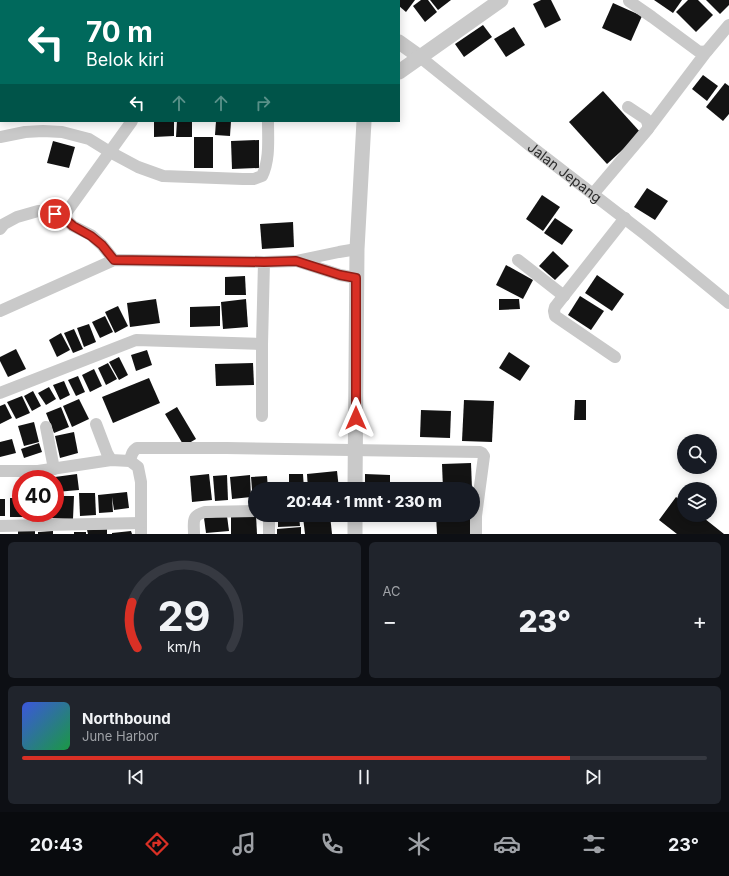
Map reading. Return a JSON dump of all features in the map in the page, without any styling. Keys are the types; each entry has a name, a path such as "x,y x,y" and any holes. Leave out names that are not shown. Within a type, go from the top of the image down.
{"street":[{"path":"400,71 501,0"},
{"path":"628,1 698,51 707,51"},
{"path":"593,194 648,129 707,51 729,25"},
{"name":"Jalan Jepang","path":"400,43 625,218 729,303"},
{"path":"628,107 646,119 648,129"},
{"path":"63,217 131,122"},
{"path":"0,137 25,132 62,132 89,139 138,167 163,176 254,179 262,176 266,168 268,122"},
{"path":"355,482 356,278 364,122"},
{"path":"0,229 4,224 18,217 38,211 63,217 73,226 91,236 102,245 114,260"},
{"path":"615,357 555,316 554,311 555,307 625,218"},
{"path":"0,311 114,260 296,261 333,253 357,250"},
{"path":"518,260 564,296"},
{"path":"296,261 340,275 356,278"},
{"path":"262,416 264,262"},
{"path":"1,389 136,340 262,344"},
{"path":"96,424 110,460"},
{"path":"46,427 54,469"},
{"path":"130,460 133,452 137,448 482,452 484,456 476,516 476,534"},
{"path":"0,471 38,471 110,460 130,460 138,467 141,482 141,528 0,526"},
{"path":"194,534 194,520 198,514 205,512 248,511"},
{"path":"269,522 269,534"},
{"path":"355,522 355,534"}],"building":[{"path":"400,0 415,0 406,12 400,7"},
{"path":"421,0 428,0 437,12 425,22 413,6"},
{"path":"430,0 451,0 438,10"},
{"path":"541,0 551,0 561,20 545,28 533,4"},
{"path":"654,0 682,0 673,13"},
{"path":"688,0 698,0 713,15 696,32 676,12"},
{"path":"706,0 729,0 729,5 720,14"},
{"path":"613,3 642,16 631,41 602,28"},
{"path":"483,25 492,37 464,57 455,44"},
{"path":"514,27 525,45 506,57 494,39"},
{"path":"703,75 718,86 707,101 692,89"},
{"path":"725,83 729,86 729,114 723,121 706,107"},
{"path":"603,91 641,133 607,164 569,122"},
{"path":"154,122 174,122 174,136 154,137"},
{"path":"177,122 192,122 192,137 176,137"},
{"path":"216,122 231,122 230,136 215,135"},
{"path":"194,137 213,137 213,168 194,168"},
{"path":"259,140 259,168 232,169 231,141"},
{"path":"53,141 75,147 69,168 47,163"},
{"path":"647,188 668,201 655,220 634,207"},
{"path":"542,195 560,207 543,231 526,219"},
{"path":"555,218 573,230 562,245 544,233"},
{"path":"293,222 294,247 262,249 260,224"},
{"path":"553,251 569,266 555,280 539,266"},
{"path":"506,265 533,280 523,299 496,285"},
{"path":"597,275 624,294 612,311 585,293"},
{"path":"245,276 246,295 225,295 225,277"},
{"path":"580,296 604,311 591,330 568,315"},
{"path":"156,299 160,323 130,327 127,303"},
{"path":"246,299 248,327 223,329 221,302"},
{"path":"499,299 519,299 520,309 499,310"},
{"path":"118,306 128,326 115,333 105,312"},
{"path":"220,306 220,326 190,327 190,307"},
{"path":"105,316 113,332 100,338 92,322"},
{"path":"89,324 96,342 84,347 77,328"},
{"path":"74,329 83,349 73,353 64,333"},
{"path":"61,333 70,350 57,357 49,340"},
{"path":"16,349 26,369 8,377 0,361 0,357"},
{"path":"147,350 152,365 136,371 131,355"},
{"path":"509,352 530,366 520,381 499,368"},
{"path":"119,357 128,375 119,380 109,362"},
{"path":"108,363 117,379 106,385 98,368"},
{"path":"253,363 254,385 216,386 215,364"},
{"path":"94,369 102,386 90,392 82,375"},
{"path":"78,376 85,392 76,396 68,380"},
{"path":"149,378 160,403 113,423 102,397"},
{"path":"64,381 70,395 60,400 53,385"},
{"path":"49,387 56,399 46,405 38,393"},
{"path":"33,391 41,406 32,411 24,396"},
{"path":"22,396 30,413 16,419 7,402"},
{"path":"79,399 89,419 72,427 63,406"},
{"path":"464,400 494,401 492,442 462,441"},
{"path":"575,400 586,400 586,420 574,420"},
{"path":"5,404 12,418 0,424 0,406"},
{"path":"61,407 69,427 54,433 46,413"},
{"path":"177,407 196,439 184,446 165,414"},
{"path":"421,410 451,411 450,438 420,437"},
{"path":"34,422 39,442 24,446 18,426"},
{"path":"74,432 78,453 60,458 55,436"},
{"path":"12,439 16,453 0,457 0,442"},
{"path":"39,443 42,452 24,458 21,449"},
{"path":"471,463 472,482 443,482 442,464"},
{"path":"337,471 338,482 308,482 307,474"},
{"path":"77,474 79,490 64,491 64,476"},
{"path":"209,474 212,500 192,502 190,476"},
{"path":"289,474 303,474 304,482 289,482"},
{"path":"365,474 390,475 390,482 365,482"},
{"path":"227,475 228,500 215,501 213,476"},
{"path":"250,475 250,482 248,482 248,497 232,499 230,477"},
{"path":"267,476 267,482 251,482 251,477"},
{"path":"127,492 129,508 114,510 112,497 113,512 99,513 98,495"},
{"path":"79,493 95,493 96,515 80,516"},
{"path":"64,496 74,496 73,519 64,519"},
{"path":"676,497 677,522 709,522 724,534 677,534 659,520"},
{"path":"10,498 12,498 12,517 10,517"},
{"path":"0,499 5,499 5,516 0,516"},
{"path":"231,514 248,515 248,522 256,522 257,534 231,534"},
{"path":"227,516 229,531 206,533 204,518"},
{"path":"278,522 300,522 300,526 278,527"},
{"path":"304,522 331,522 332,534 305,534"},
{"path":"436,522 470,522 471,534 437,534"},
{"path":"301,527 301,534 277,534 277,529"},
{"path":"107,529 107,534 88,534 87,530"},
{"path":"18,531 35,531 35,534 18,534"},
{"path":"53,531 53,534 38,534 38,532"},
{"path":"131,531 132,534 112,534 112,533"},
{"path":"74,532 86,532 86,534 74,534"}],"route":[{"path":"55,214 63,217 73,226 91,236 102,245 114,260 296,261 340,275 356,278 356,418"}]}
